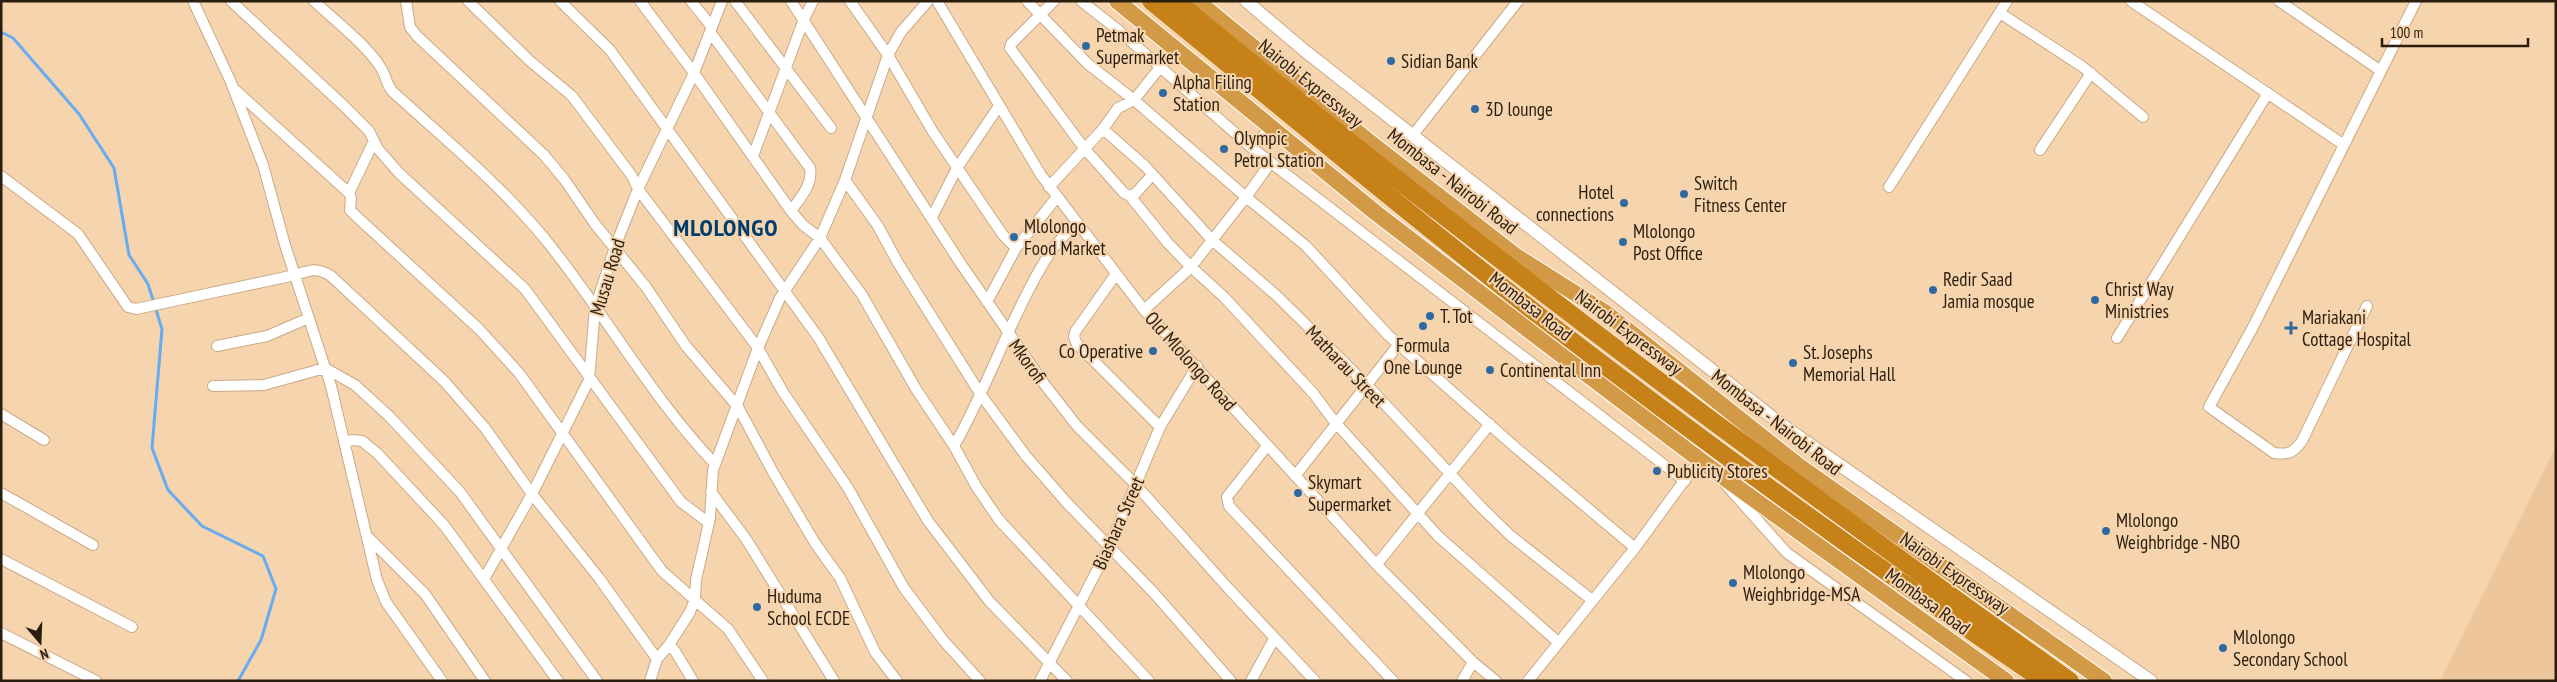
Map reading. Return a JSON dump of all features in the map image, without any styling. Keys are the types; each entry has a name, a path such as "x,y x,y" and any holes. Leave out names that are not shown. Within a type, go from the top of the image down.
{"highway":[{"name":"Mombasa Road","path":"1117,1 1174,50 1272,126 1376,213 1706,464 2006,681"},
{"name":"Nairobi Expressway","path":"1151,1 1541,316 1764,483 1942,612 2044,681"},
{"name":"Nairobi Expressway","path":"1176,1 1278,86 1504,264 1849,524 2070,681"},
{"name":"Mombasa - Nairobi Road","path":"1196,1 1367,140 1516,256 1606,313 1798,466 2104,681"}],"street":[{"path":"193,1 233,88 263,165 295,275 325,368 377,580 386,602 442,681"},
{"path":"231,1 243,6 343,105 368,132 399,173 525,289 589,380 681,502 709,523"},
{"path":"314,1 366,50 382,69 386,84 393,92 521,210 554,250 672,414 715,464"},
{"path":"406,1 410,27 417,36 544,155 564,179 595,224 615,247 686,346 738,407 774,474 815,543 840,578 875,652 897,681"},
{"path":"468,1 530,61 572,96 632,176 638,189 758,348 783,392 848,488 904,588 943,640 980,681"},
{"path":"560,1 610,50 818,337 928,520 990,602 1067,681"},
{"path":"640,1 694,72 791,211 803,225 820,238 862,296 916,390 954,446 976,486 999,520 1149,681"},
{"path":"691,1 810,168 812,176 808,186 791,211"},
{"name":"Musau Road","path":"484,579 532,494 589,380 594,308 615,247 638,189 669,129 694,72 722,1"},
{"path":"735,1 787,67 831,128"},
{"name":"Mkorofi","path":"791,1 987,302 1077,426 1135,484 1274,639 1315,681"},
{"path":"753,156 804,19 813,1"},
{"path":"850,1 888,55 933,132 957,168 1003,235 1016,248"},
{"path":"650,681 656,659 669,645 690,612 695,599 696,580 709,523 715,464 738,407 758,348 784,290 820,238 845,180 888,55 901,32 928,1"},
{"name":"Old Mlolongo Road","path":"937,1 1049,186 1144,310 1377,564 1473,662 1496,681"},
{"path":"1027,1 1088,64 1134,100 1306,246 1369,318 1522,453 1635,548"},
{"path":"1054,1 1010,44 1010,48 1084,148 1124,193 1130,196 1190,267 1224,297 1313,393 1337,425 1461,558 1558,642"},
{"path":"1082,1 1252,148 1685,481"},
{"path":"1246,1 1412,135 1782,425 2151,681"},
{"path":"1412,135 1518,1"},
{"path":"1889,187 2007,1"},
{"path":"2131,1 2344,145"},
{"path":"2279,1 2382,71"},
{"path":"2367,306 2302,441 2294,452 2287,455 2274,453 2209,407 2254,327 2416,1"},
{"path":"2000,13 2091,73 2143,117"},
{"path":"1049,186 1103,129 1118,108 1134,100 1174,50"},
{"path":"2040,150 2091,73"},
{"path":"233,88 349,193 351,198 350,210 356,217 479,329 519,373 662,570 728,630 764,681"},
{"path":"2117,338 2268,93"},
{"path":"932,218 957,168 999,106"},
{"path":"1252,148 1272,126"},
{"name":"Matharau Street","path":"1103,129 1112,135 1152,175 1212,240 1277,296 1366,384 1512,536 1592,600"},
{"path":"349,193 374,141"},
{"path":"1144,310 1190,267 1246,197 1271,162"},
{"path":"1130,196 1136,193 1152,175"},
{"path":"1,176 78,234 128,307 147,308 174,300 295,275 312,269 321,270 331,276 444,381 485,428 532,494 599,578 656,659"},
{"path":"845,180 878,226 898,263 981,395 1043,476 1067,503 1110,545 1231,681"},
{"path":"987,302 1016,248 1058,197"},
{"path":"954,446 1052,250 1077,222"},
{"path":"1116,274 1075,332 1074,337 1077,344 1160,427"},
{"path":"217,346 267,336 309,318"},
{"path":"1295,476 1399,344"},
{"name":"Biashara Street","path":"1040,681 1110,545 1160,427 1197,366"},
{"path":"213,386 264,385 325,368 355,384 415,442 460,492 502,546 596,681"},
{"path":"1,414 44,440"},
{"path":"1377,564 1490,424"},
{"path":"344,442 353,440 362,442 377,453 444,525 558,681"},
{"path":"1267,446 1227,497 1229,506 1394,681"},
{"path":"1528,681 1635,548 1685,481 1706,464 1787,553 1966,681"},
{"path":"711,492 746,539 834,681"},
{"path":"1,493 93,545"},
{"path":"367,536 425,594 485,681"},
{"path":"1,559 132,626"},
{"path":"1,633 96,681"},
{"path":"1251,681 1274,639"},
{"path":"669,645 675,651 693,681"},
{"path":"1462,681 1473,662"}],"shaded area":[{"path":"2556,446 2556,681 2440,681"}],"waterway":[{"path":"1,32 13,38 79,114 114,168 129,255 148,284 162,329 152,448 168,490 202,526 263,556 276,589 261,640 238,681"}],"place":[{"name":"Petmak Supermarket","path":"1086,46"},
{"name":"Sidian Bank","path":"1391,61"},
{"name":"Alpha Filing Station","path":"1163,93"},
{"name":"3D lounge","path":"1475,109"},
{"name":"Olympic Petrol Station","path":"1224,149"},
{"name":"Switch Fitness Center","path":"1684,194"},
{"name":"Hotel connections","path":"1624,203"},
{"name":"Mlolongo Food Market","path":"1014,237"},
{"name":"Mlolongo Post Office","path":"1623,242"},
{"name":"Redir Saad Jamia mosque","path":"1933,290"},
{"name":"Christ Way Ministries","path":"2095,300"},
{"name":"T. Tot","path":"1430,316"},
{"name":"Formula One Lounge","path":"1423,326"},
{"name":"Mariakani Cottage Hospital","path":"2291,328"},
{"name":"Co Operative","path":"1153,351"},
{"name":"St. Josephs Memorial Hall","path":"1793,363"},
{"name":"Continental Inn","path":"1490,370"},
{"name":"Publicity Stores","path":"1657,471"},
{"name":"Skymart Supermarket","path":"1298,493"},
{"name":"Mlolongo Weighbridge - NBO","path":"2106,531"},
{"name":"Mlolongo Weighbridge-MSA","path":"1733,583"},
{"name":"Huduma School ECDE","path":"757,607"},
{"name":"Mlolongo Secondary School","path":"2223,648"}],"district":[{"name":"MLOLONGO","path":"726,228"}]}
